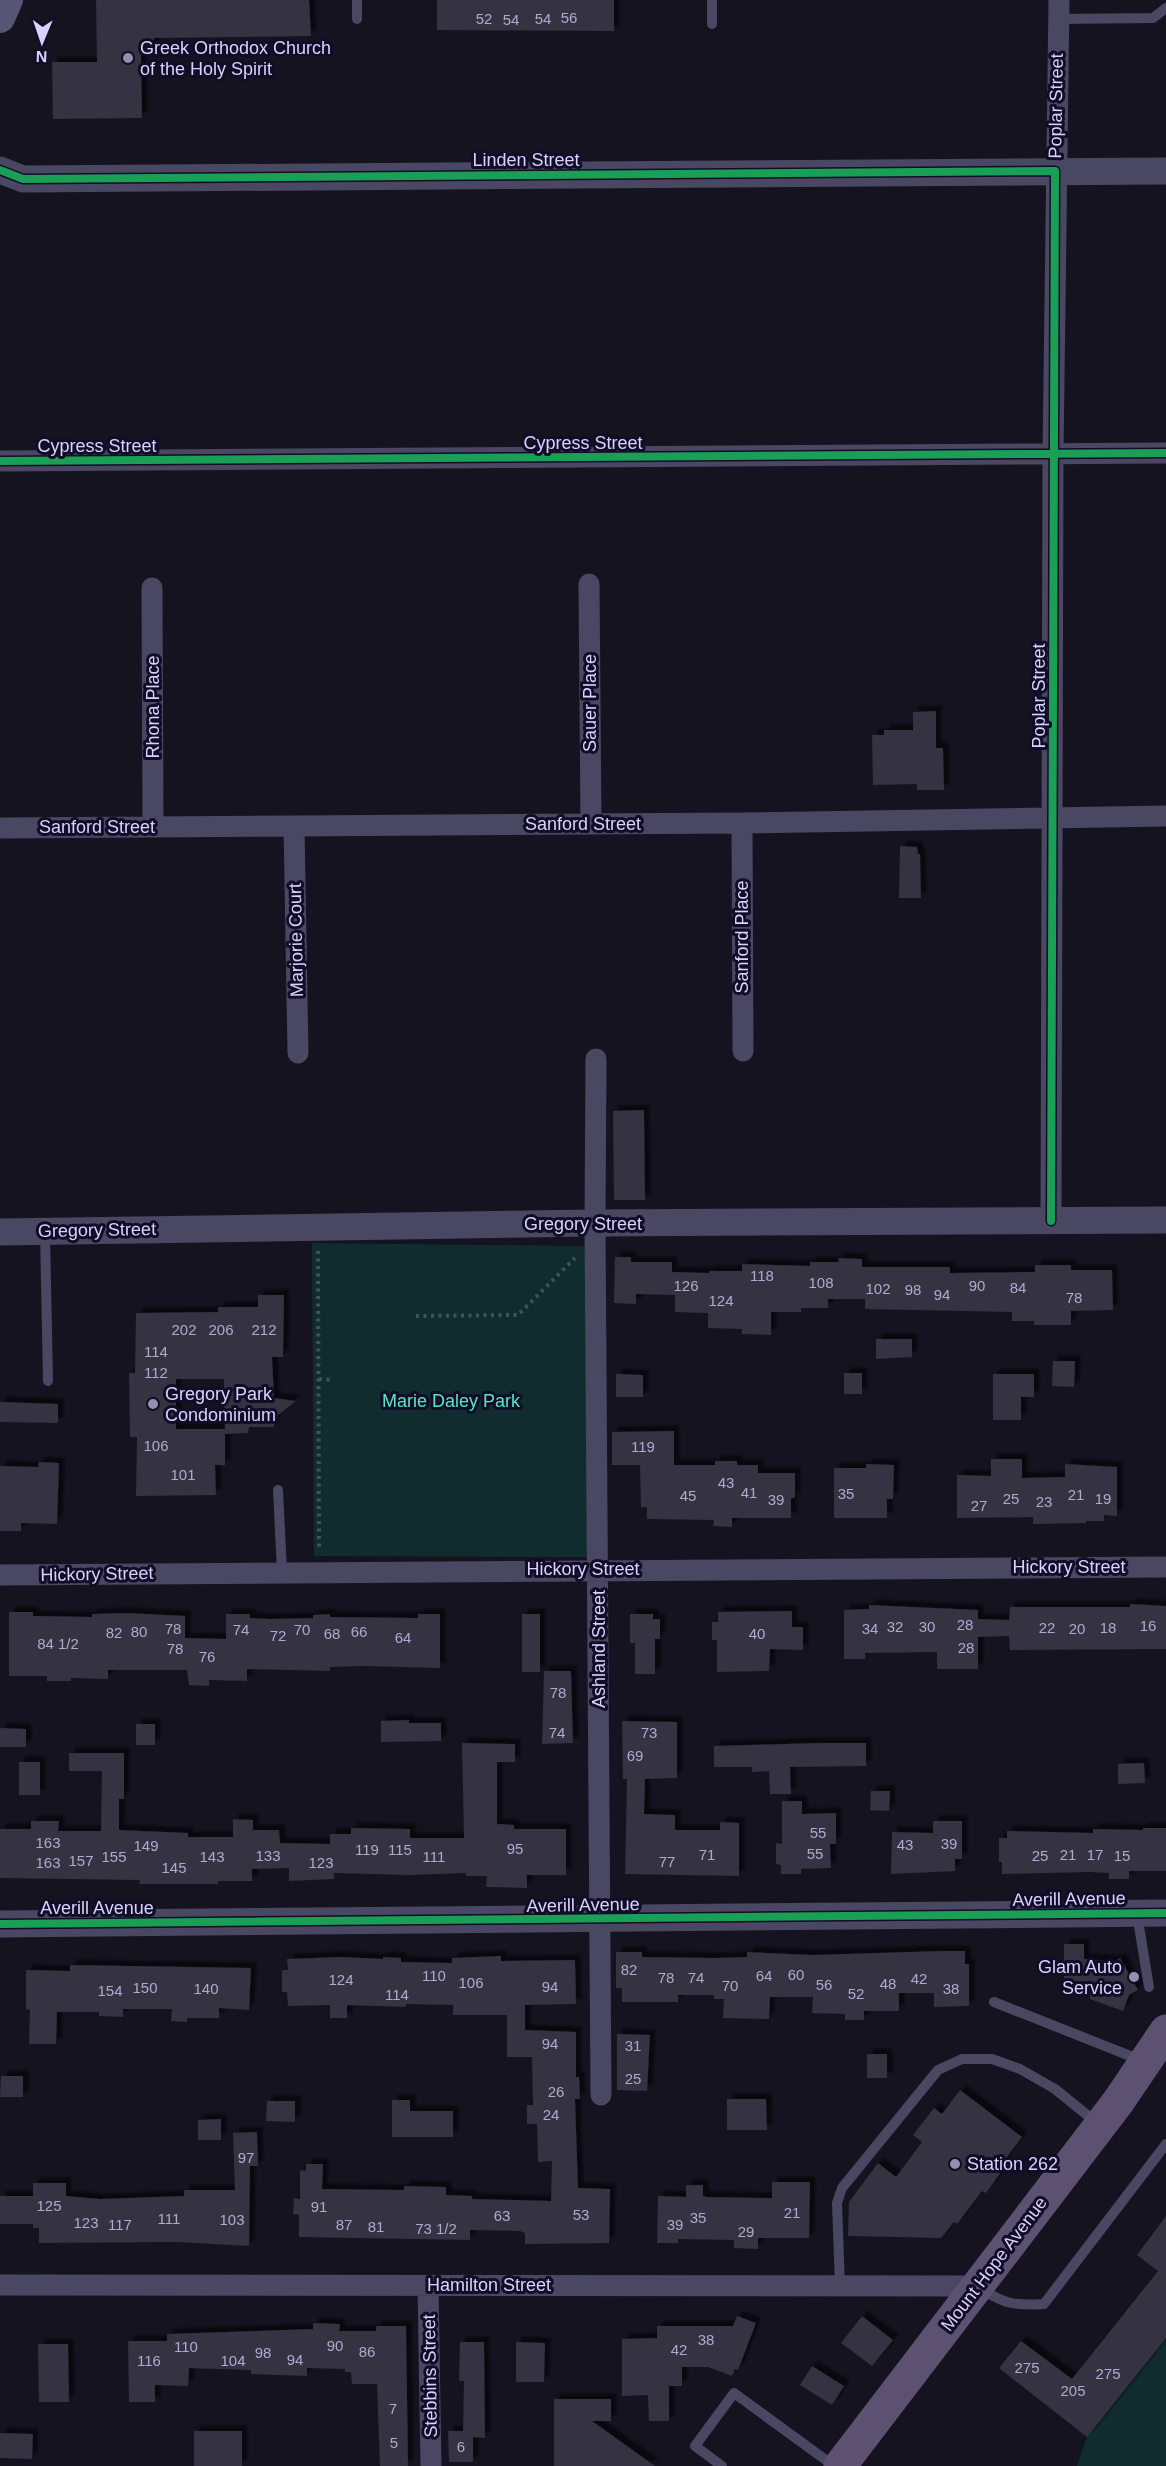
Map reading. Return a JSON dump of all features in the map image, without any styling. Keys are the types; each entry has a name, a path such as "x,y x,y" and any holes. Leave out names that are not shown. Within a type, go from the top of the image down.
{"main road":[{"path":"0,18 8,0"},
{"name":"Mount Hope Avenue","path":"840,2466 1100,2125 1166,2031"}],"street":[{"name":"Poplar Street","path":"1052,1221 1053,454 1058,10"},
{"name":"Linden Street","path":"0,170 23,179 1166,171"},
{"name":"Cypress Street","path":"0,461 1166,453"},
{"name":"Sauer Place","path":"589,584 591,823"},
{"name":"Rhona Place","path":"152,588 153,827"},
{"name":"Sanford Street","path":"0,828 742,823 1166,816"},
{"name":"Sanford Place","path":"742,823 743,1051"},
{"name":"Marjorie Court","path":"294,826 298,1053"},
{"name":"Ashland Street","path":"596,1059 601,2095"},
{"name":"Gregory Street","path":"0,1232 595,1223 1166,1221"},
{"name":"Hickory Street","path":"0,1575 599,1569 1166,1567"},
{"name":"Averill Avenue","path":"0,1924 1166,1913"},
{"name":"Hamilton Street","path":"0,2285 977,2286"},
{"name":"Stebbins Street","path":"428,2286 431,2466"}],"lane":[{"path":"357,0 357,19"},
{"path":"712,0 712,24"},
{"path":"1058,10 1153,18 1166,8"},
{"path":"45,1231 48,1381"},
{"path":"278,1490 282,1572"},
{"path":"1137,1914 1149,1987"},
{"path":"994,2002 1146,2062"},
{"path":"840,2286 837,2203 842,2188 938,2070 962,2058 992,2059 1020,2069 1055,2089 1100,2125"},
{"path":"977,2286 995,2298 1016,2306 1044,2304 1166,2144"},
{"path":"722,2466 695,2446 734,2393 834,2466"}],"path":[{"path":"318,1251 319,1550"},
{"path":"416,1316 518,1315 576,1257"},
{"path":"319,1379 333,1380"}],"green space":[{"name":"Marie Daley Park","path":"312,1243 587,1246 590,1557 314,1556"},
{"path":"1166,2330 1166,2466 1077,2466 1087,2437"}],"building":[{"path":"96,0 309,0 311,36 154,38 154,54 141,54 142,118 53,119 52,62 97,62"},
{"path":"437,0 614,0 614,31 437,30"},
{"path":"936,711 936,748 943,748 944,790 917,790 917,784 873,785 872,735 884,735 884,730 913,730 913,712"},
{"path":"900,846 917,847 918,854 920,854 921,898 899,898"},
{"path":"644,1110 645,1200 614,1200 613,1111"},
{"path":"615,1257 631,1257 631,1262 672,1262 672,1272 709,1273 709,1271 742,1271 742,1264 810,1266 810,1262 839,1262 838,1258 862,1259 862,1267 950,1267 950,1273 1035,1272 1035,1265 1071,1265 1071,1270 1112,1270 1113,1310 1071,1311 1071,1325 1034,1325 1034,1321 1012,1321 1012,1312 865,1309 865,1299 828,1299 828,1308 801,1308 801,1312 771,1312 771,1335 742,1334 742,1329 708,1328 708,1313 675,1312 675,1295 636,1294 636,1304 614,1303"},
{"name":"Gregory Park Condominium","path":"258,1295 284,1295 283,1357 272,1357 274,1398 296,1401 274,1418 274,1427 249,1427 248,1433 225,1434 225,1465 215,1465 216,1495 136,1496 137,1437 130,1437 129,1373 135,1373 136,1313 218,1312 218,1307 258,1307","holes":["176,1379 224,1379 225,1429 176,1429"]},
{"path":"876,1339 912,1339 912,1357 876,1359"},
{"path":"1053,1361 1075,1361 1074,1387 1052,1386"},
{"path":"844,1373 862,1373 862,1394 844,1394"},
{"path":"616,1374 643,1375 643,1397 616,1397"},
{"path":"993,1374 1034,1374 1034,1397 1021,1397 1021,1420 993,1420"},
{"path":"0,1402 58,1404 58,1423 0,1422"},
{"path":"674,1431 674,1465 715,1465 715,1461 737,1461 737,1465 758,1465 758,1473 795,1473 795,1498 791,1498 791,1518 732,1518 732,1527 713,1526 714,1520 647,1519 647,1507 641,1507 640,1465 612,1465 612,1432"},
{"path":"991,1459 1022,1459 1022,1478 1065,1477 1065,1464 1117,1467 1117,1516 1104,1515 1104,1521 1086,1521 1086,1523 1033,1524 1033,1517 957,1518 957,1475 991,1476"},
{"path":"39,1462 59,1463 57,1524 21,1523 21,1531 0,1531 0,1466 38,1467"},
{"path":"866,1464 894,1465 893,1499 887,1499 887,1518 834,1518 834,1468 866,1468"},
{"path":"1130,1604 1166,1606 1166,1649 1010,1650 1009,1636 978,1637 978,1669 937,1669 937,1652 865,1653 865,1659 844,1659 844,1610 869,1609 869,1605 978,1610 978,1619 1009,1620 1010,1607 1130,1607"},
{"path":"792,1611 792,1627 803,1627 803,1650 770,1649 769,1671 717,1672 717,1640 712,1640 712,1622 718,1622 718,1612"},
{"path":"9,1612 33,1612 33,1616 92,1617 92,1614 126,1613 185,1616 185,1638 226,1639 226,1614 250,1614 250,1618 270,1619 313,1618 313,1615 330,1614 330,1617 418,1618 418,1614 440,1614 440,1668 365,1666 330,1667 330,1671 247,1669 247,1681 209,1680 209,1686 189,1685 187,1670 108,1670 108,1679 71,1678 71,1681 47,1681 47,1676 9,1676"},
{"path":"522,1614 540,1614 540,1672 522,1672"},
{"path":"630,1614 653,1614 653,1619 660,1619 660,1639 655,1639 655,1674 635,1674 635,1643 630,1643"},
{"path":"544,1671 571,1671 573,1743 542,1744"},
{"path":"409,1720 409,1723 441,1723 441,1741 381,1742 381,1721"},
{"path":"622,1721 677,1722 677,1778 645,1779 644,1814 675,1815 675,1830 720,1830 720,1822 739,1823 739,1876 625,1874 627,1779 623,1779"},
{"path":"136,1724 155,1724 155,1745 136,1745"},
{"path":"0,1728 26,1729 26,1747 0,1747"},
{"path":"462,1743 515,1744 515,1762 497,1762 497,1824 514,1825 514,1829 566,1829 566,1875 527,1875 527,1888 486,1887 487,1876 466,1876 466,1873 409,1875 334,1873 334,1879 289,1881 289,1868 252,1869 252,1881 218,1881 218,1884 139,1884 140,1880 0,1878 0,1829 31,1829 31,1821 59,1821 58,1831 101,1831 102,1771 69,1771 69,1753 124,1753 124,1799 119,1799 119,1830 188,1833 188,1837 233,1837 233,1819 253,1820 253,1830 279,1830 280,1843 330,1844 330,1834 351,1834 351,1828 410,1829 410,1838 464,1838"},
{"path":"866,1743 866,1766 790,1767 791,1794 770,1794 769,1771 752,1772 752,1767 714,1767 714,1746"},
{"path":"19,1762 40,1762 40,1795 19,1795"},
{"path":"1144,1763 1145,1783 1118,1784 1118,1764"},
{"path":"871,1791 890,1791 889,1811 870,1810"},
{"path":"782,1801 802,1801 802,1814 836,1813 836,1844 830,1844 831,1868 801,1869 801,1874 781,1874 781,1865 776,1864 776,1843 782,1844"},
{"path":"933,1821 962,1821 962,1859 955,1859 955,1871 891,1874 892,1832 933,1833"},
{"path":"1143,1828 1166,1828 1166,1871 1129,1871 1129,1879 1109,1879 1109,1873 1089,1872 1002,1874 1002,1862 999,1862 999,1838 1007,1838 1007,1831 1093,1833 1093,1829 1143,1830"},
{"path":"1064,1944 1084,1944 1084,1959 1115,1961 1120,1958 1138,1990 1129,1995 1123,2011 1090,1999 1091,1981 1064,1981"},
{"path":"965,1951 965,1964 969,1964 969,2006 934,2007 934,1993 899,1993 899,2011 864,2011 864,2020 845,2020 845,2014 812,2013 813,1997 770,1997 769,2019 723,2018 724,1999 714,1999 714,1995 678,1995 678,2002 622,2002 622,1988 616,1988 616,1952 642,1952 642,1957 715,1958 747,1957 747,1952 813,1955"},
{"path":"501,1956 501,1961 575,1960 576,2004 525,2005 525,2030 576,2032 576,2077 579,2077 580,2099 575,2099 578,2188 610,2189 609,2243 525,2244 525,2233 520,2231 470,2230 470,2240 299,2237 299,2215 293,2214 294,2198 300,2199 300,2170 306,2171 306,2164 323,2164 322,2189 404,2190 404,2186 446,2187 446,2195 472,2196 472,2199 551,2201 552,2161 538,2162 537,2124 527,2124 527,2105 533,2105 532,2057 507,2057 507,2015 453,2015 453,2005 406,2004 406,2007 347,2005 347,2018 330,2018 330,2005 288,2006 287,1992 282,1992 282,1970 288,1970 287,1959 341,1957 383,1959 383,1957 401,1958 401,1962 452,1963 452,1958"},
{"path":"70,1965 251,1968 249,2010 219,2008 219,2018 187,2018 187,2022 171,2021 172,2009 123,2009 123,2017 99,2016 99,2012 57,2012 56,2044 29,2044 30,2010 26,2009 26,1970 70,1971"},
{"path":"617,2034 650,2035 647,2091 617,2090"},
{"path":"867,2054 887,2054 887,2078 867,2078"},
{"path":"1,2076 23,2076 23,2097 0,2097"},
{"name":"Station 262","path":"960,2090 1022,2137 1003,2162 1006,2165 986,2193 982,2191 957,2224 954,2222 941,2238 848,2236 849,2202 878,2163 896,2177 922,2142 913,2135 934,2108 942,2114"},
{"path":"727,2099 766,2099 767,2130 727,2130"},
{"path":"392,2100 410,2100 410,2111 453,2111 453,2137 392,2137"},
{"path":"267,2101 295,2101 295,2122 266,2121"},
{"path":"221,2119 221,2140 198,2140 198,2120"},
{"path":"257,2132 258,2166 250,2166 249,2246 177,2242 39,2243 39,2228 33,2228 33,2224 0,2224 0,2196 33,2196 33,2183 66,2183 66,2196 100,2199 184,2196 184,2190 235,2190 233,2133"},
{"path":"772,2182 810,2182 809,2238 758,2238 758,2249 734,2248 734,2240 678,2239 678,2243 657,2243 658,2196 686,2197 686,2185 703,2185 703,2196 707,2197 772,2198"},
{"path":"1166,2216 1166,2338 1087,2437 999,2368 1021,2341 1072,2379 1158,2271 1137,2255"},
{"path":"737,2316 756,2323 738,2370 735,2369 732,2376 708,2367 682,2367 682,2386 669,2386 669,2421 649,2421 648,2395 622,2396 622,2339 657,2338 657,2326 733,2326"},
{"path":"862,2316 893,2340 872,2366 841,2343"},
{"path":"313,2323 340,2324 339,2331 376,2331 376,2326 406,2326 408,2466 380,2466 377,2384 352,2384 351,2372 345,2372 345,2369 307,2368 307,2376 251,2374 251,2370 189,2368 188,2386 155,2385 155,2402 129,2402 128,2341 167,2341 167,2334 313,2329"},
{"path":"460,2342 484,2342 485,2438 473,2437 473,2462 449,2462 448,2431 463,2431 464,2381 459,2381"},
{"path":"516,2342 545,2343 544,2382 516,2382"},
{"path":"38,2344 68,2344 69,2402 39,2402"},
{"path":"812,2366 844,2386 832,2405 800,2385"},
{"path":"554,2399 611,2399 611,2421 592,2421 655,2466 554,2466"},
{"path":"194,2431 242,2431 242,2466 194,2466"},
{"path":"0,2433 33,2434 32,2459 0,2458"}],"cycle path":[{"path":"0,170 23,179 1055,171 1051,1221"},
{"path":"0,461 1166,453"},
{"path":"0,1924 1166,1913"}],"place":[{"name":"Greek Orthodox Church of the Holy Spirit","path":"128,58"},
{"name":"Gregory Park Condominium","path":"153,1404"},
{"name":"Glam Auto Service","path":"1134,1977"},
{"name":"Station 262","path":"955,2164"}]}
